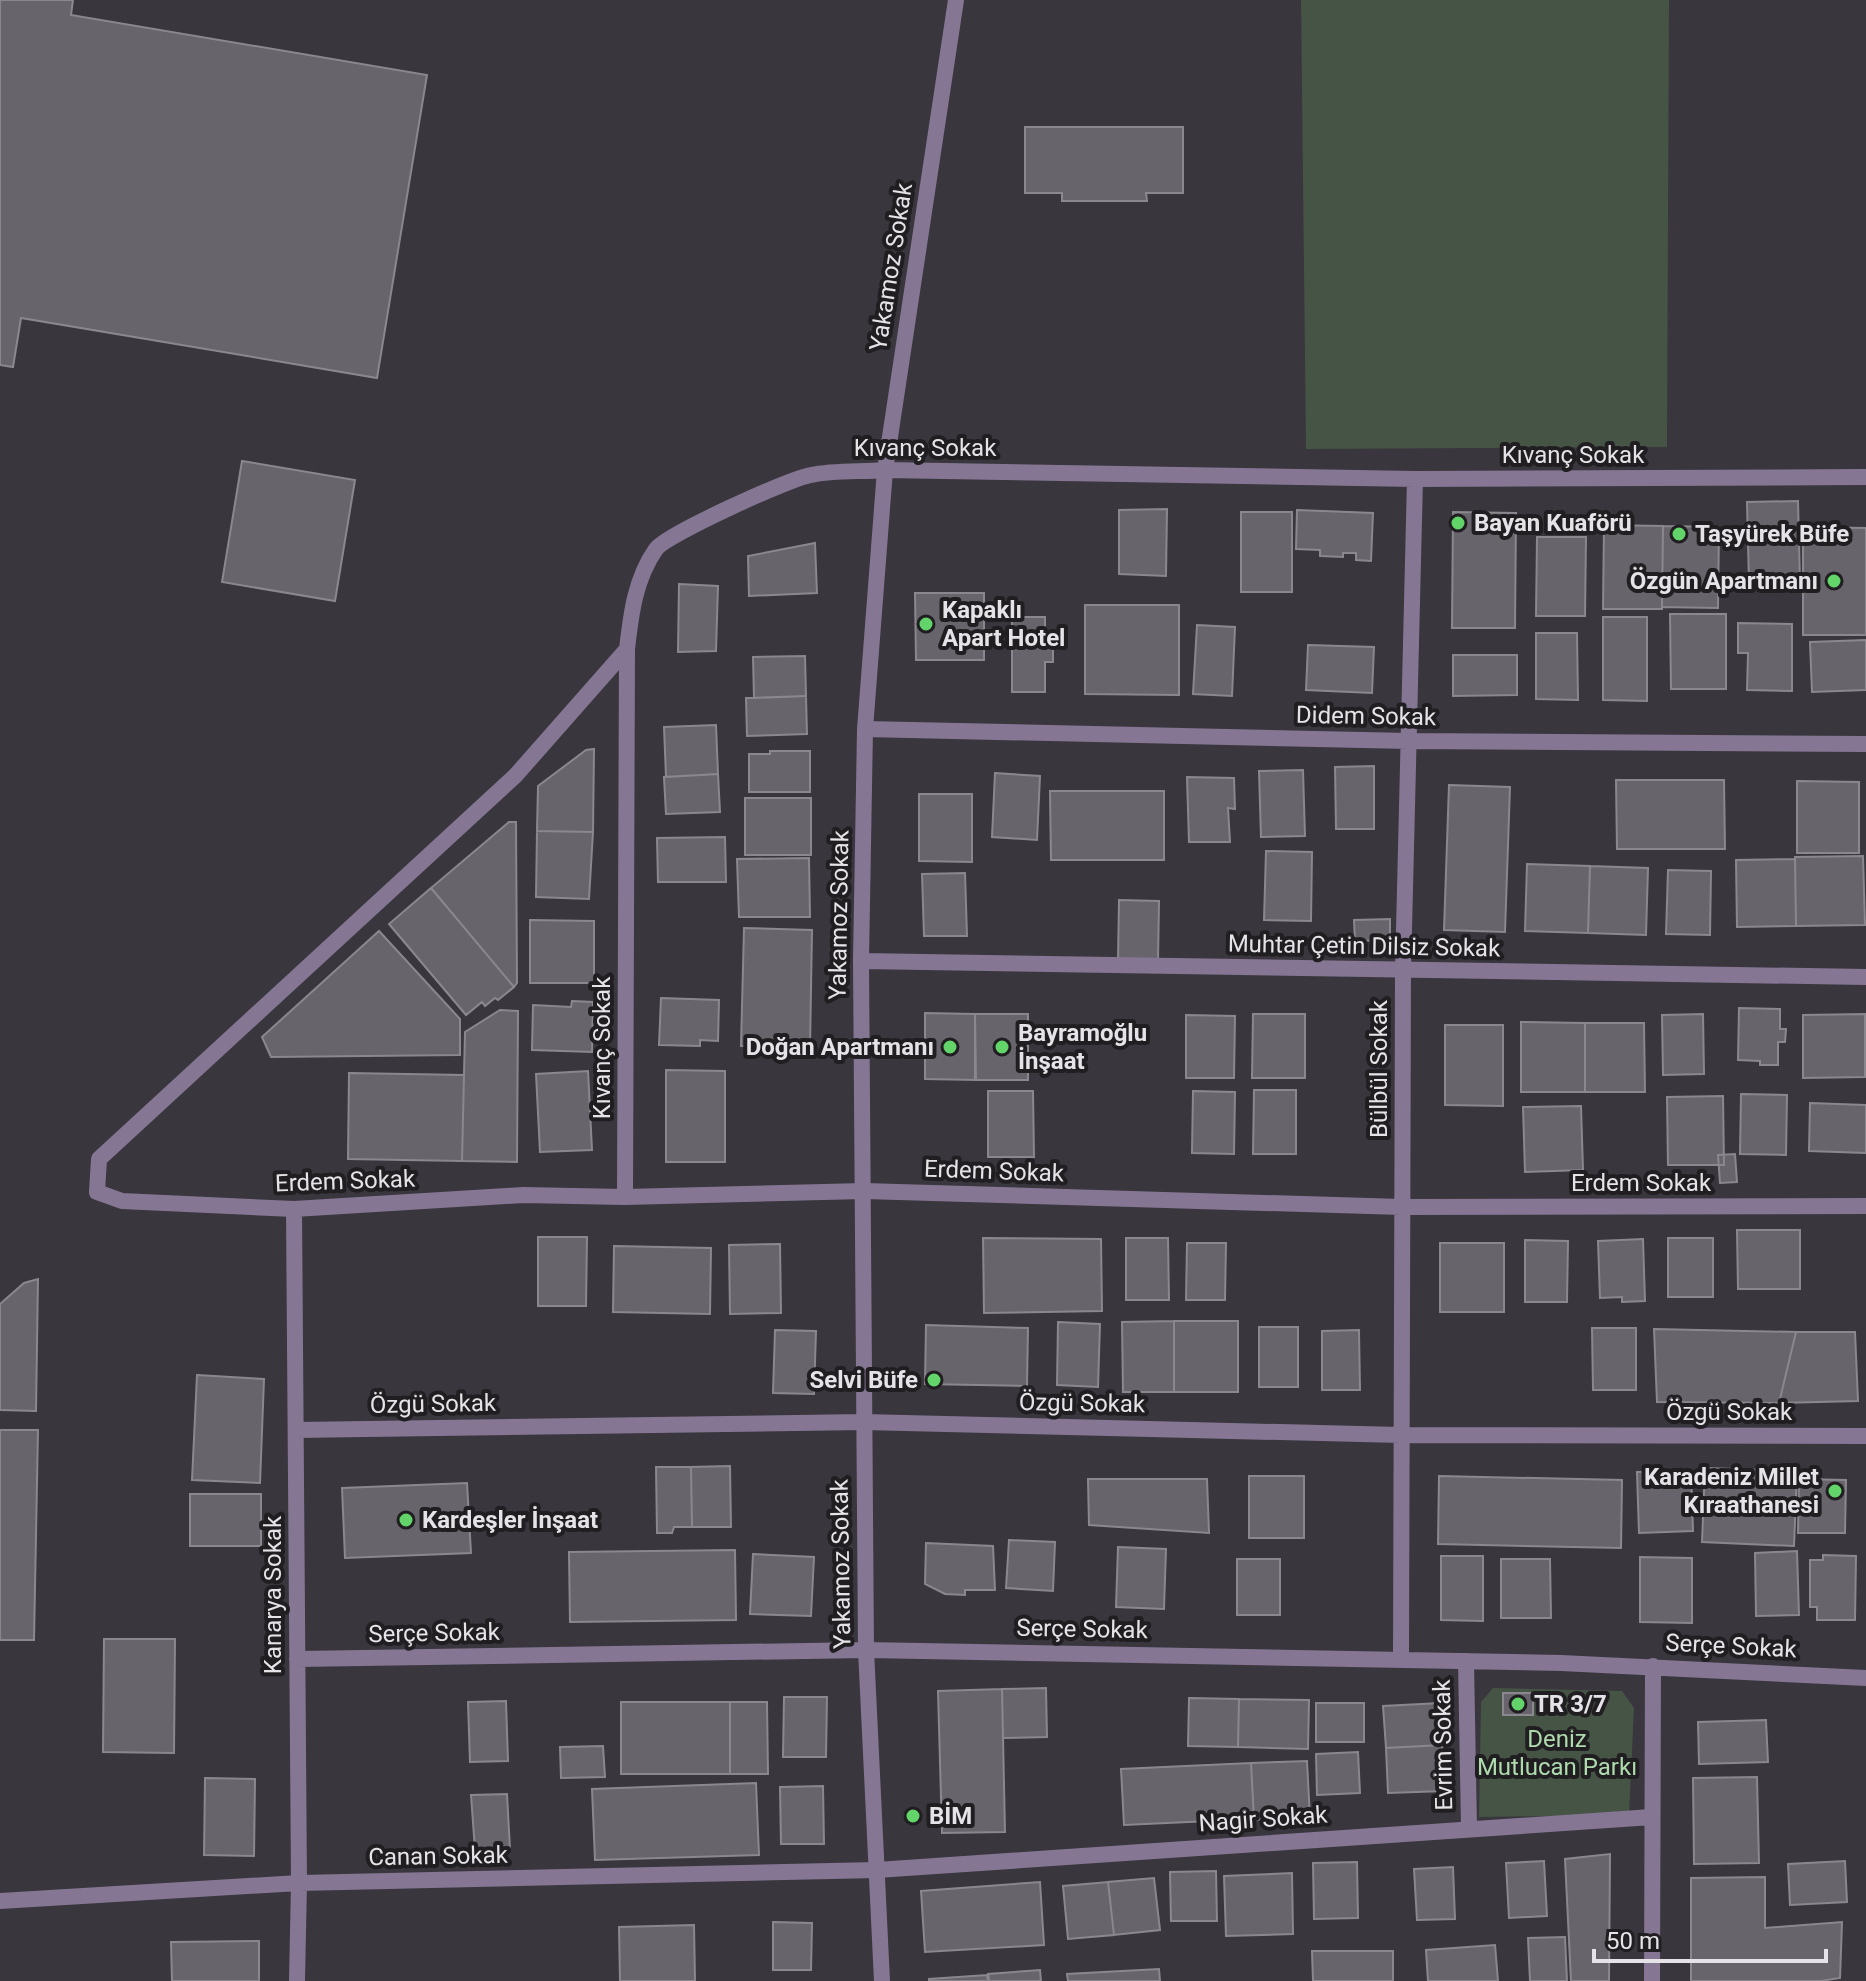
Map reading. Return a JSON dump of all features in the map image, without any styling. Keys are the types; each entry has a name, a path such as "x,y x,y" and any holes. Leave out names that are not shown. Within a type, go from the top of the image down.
{"street":[{"name":"Yakamoz Sokak","path":"882,1981 866,1650 861,961 865,729 885,470 956,0"},
{"name":"Kıvanç Sokak","path":"625,1197 627,649 632,608 641,573 658,546 709,518 809,475 885,470 1415,479 1866,477"},
{"name":"Bülbül Sokak","path":"1401,1659 1403,971 1415,479"},
{"name":"Erdem Sokak","path":"627,649 516,775 99,1159 97,1192 122,1201 294,1209 523,1195 625,1197 864,1191 1402,1207 1866,1206"},
{"name":"Didem Sokak","path":"865,729 1409,741 1866,744"},
{"name":"Muhtar Çetin Dilsiz Sokak","path":"861,961 1866,977"},
{"name":"Kanarya Sokak","path":"294,1209 297,1981"},
{"name":"Özgü Sokak","path":"296,1430 863,1422 1401,1435 1866,1436"},
{"name":"Serçe Sokak","path":"297,1659 866,1650 1653,1666 1866,1678"},
{"name":"Evrim Sokak","path":"1466,1661 1469,1828"},
{"path":"1652,1981 1653,1666"},
{"name":"Nagir Sokak","path":"877,1870 1652,1817"},
{"name":"Canan Sokak","path":"0,1901 299,1883 877,1870"}],"green space":[{"path":"1301,0 1669,0 1667,447 1306,449"},
{"name":"Deniz Mutlucan Parkı","path":"1493,1688 1622,1691 1634,1708 1629,1815 1479,1817 1481,1702"}],"building":[{"path":"0,0 73,0 71,15 427,75 377,378 21,318 13,367 0,365"},
{"path":"1025,127 1183,127 1183,193 1146,193 1147,201 1062,201 1062,193 1025,193"},
{"path":"242,461 355,480 335,601 222,582"},
{"path":"1798,501 1800,582 1749,583 1747,502"},
{"path":"1167,509 1166,576 1119,574 1119,510"},
{"path":"1297,510 1373,513 1371,561 1356,560 1356,553 1343,553 1343,557 1320,556 1320,550 1296,549"},
{"path":"1241,512 1292,512 1292,592 1241,592"},
{"path":"1453,512 1516,513 1515,628 1452,628"},
{"path":"1604,525 1663,526 1662,609 1603,609"},
{"path":"1663,526 1719,527 1718,608 1662,607"},
{"name":"Özgün Apartmanı","path":"1803,527 1866,528 1866,635 1803,635"},
{"path":"1537,537 1586,537 1585,616 1536,616"},
{"path":"815,543 817,593 749,596 748,556"},
{"path":"679,584 718,586 716,651 678,652"},
{"path":"915,593 984,593 984,660 916,660"},
{"path":"1085,605 1179,605 1179,695 1085,694"},
{"path":"1670,614 1726,614 1726,689 1671,689"},
{"path":"1012,617 1045,617 1045,639 1053,639 1053,662 1045,662 1045,692 1012,692"},
{"path":"1603,617 1647,617 1647,701 1603,700"},
{"path":"1738,623 1792,624 1792,691 1747,690 1748,653 1738,653"},
{"path":"1197,625 1235,627 1232,696 1193,694"},
{"path":"1536,633 1577,633 1578,700 1536,699"},
{"path":"1866,640 1866,690 1812,692 1810,642"},
{"path":"1308,645 1374,647 1372,693 1306,690"},
{"path":"1453,655 1517,655 1517,695 1453,696"},
{"path":"805,656 806,696 754,698 753,657"},
{"path":"806,696 807,734 747,736 746,698"},
{"path":"716,725 718,774 666,777 664,727"},
{"path":"594,749 593,832 537,831 538,786 586,750"},
{"path":"770,751 810,751 810,792 749,792 749,754 770,754"},
{"path":"1374,766 1374,829 1336,829 1335,767"},
{"path":"1303,770 1305,836 1261,837 1259,771"},
{"path":"995,773 1040,776 1037,840 992,837"},
{"path":"718,774 720,812 666,814 664,777"},
{"path":"1187,777 1234,778 1235,809 1228,808 1230,842 1189,842"},
{"path":"1616,780 1724,780 1725,849 1617,849"},
{"path":"1797,781 1859,782 1859,853 1797,853"},
{"path":"1449,785 1510,787 1505,932 1444,930"},
{"path":"1050,791 1164,791 1164,860 1051,860"},
{"path":"919,794 972,794 972,862 919,861"},
{"path":"745,798 811,798 811,855 745,855"},
{"path":"509,822 516,822 517,983 514,987 431,888"},
{"path":"537,831 593,832 589,899 536,897"},
{"path":"725,837 726,882 658,882 657,838"},
{"path":"1266,851 1312,852 1311,921 1264,920"},
{"path":"1863,856 1865,925 1796,926 1795,857"},
{"path":"809,858 810,917 739,917 737,859"},
{"path":"1795,859 1796,926 1737,927 1736,860"},
{"path":"1527,864 1590,866 1588,933 1525,931"},
{"path":"1590,866 1648,868 1646,935 1588,933"},
{"path":"1668,870 1711,871 1710,935 1666,934"},
{"path":"965,873 967,936 924,936 922,874"},
{"path":"431,888 514,987 498,1000 495,998 485,1006 482,1002 466,1015 389,924"},
{"path":"1119,900 1159,901 1158,962 1118,961"},
{"path":"1390,919 1390,940 1355,941 1354,920"},
{"path":"530,920 594,921 594,983 530,983"},
{"path":"744,928 812,930 810,1047 741,1046"},
{"path":"379,931 460,1019 460,1055 271,1057 262,1037"},
{"path":"661,998 719,1000 718,1041 700,1040 700,1046 659,1045"},
{"path":"572,1001 593,1002 592,1052 532,1050 533,1005 571,1007"},
{"path":"1739,1008 1780,1009 1780,1029 1786,1029 1785,1042 1778,1042 1778,1065 1738,1060"},
{"path":"500,1010 518,1011 517,1162 462,1161 465,1032"},
{"name":"Doğan Apartmanı","path":"925,1013 975,1014 976,1080 925,1079"},
{"name":"Bayramoğlu İnşaat","path":"975,1014 1028,1014 1028,1080 975,1080"},
{"path":"1253,1014 1305,1014 1305,1078 1252,1078"},
{"path":"1703,1014 1704,1074 1663,1075 1662,1015"},
{"path":"1865,1014 1865,1077 1803,1078 1803,1015"},
{"path":"1186,1015 1235,1016 1234,1078 1186,1078"},
{"path":"1521,1022 1585,1023 1585,1092 1521,1092"},
{"path":"1585,1023 1644,1023 1645,1092 1585,1092"},
{"path":"1445,1025 1503,1025 1503,1106 1445,1105"},
{"path":"666,1070 725,1071 725,1162 666,1162"},
{"path":"588,1071 592,1150 540,1152 536,1074"},
{"path":"349,1073 464,1075 462,1161 348,1159"},
{"path":"1254,1090 1296,1090 1296,1154 1253,1154"},
{"path":"988,1091 1033,1091 1034,1157 988,1157"},
{"path":"1193,1091 1235,1092 1234,1154 1192,1153"},
{"path":"1741,1094 1787,1095 1786,1155 1740,1154"},
{"path":"1723,1096 1724,1165 1668,1165 1667,1097"},
{"path":"1810,1103 1866,1105 1866,1153 1809,1151"},
{"path":"1581,1106 1583,1170 1525,1172 1523,1107"},
{"path":"1735,1154 1737,1182 1720,1183 1718,1155"},
{"path":"1737,1230 1800,1230 1800,1289 1738,1289"},
{"path":"538,1237 587,1237 586,1306 538,1306"},
{"path":"983,1238 1101,1239 1102,1311 984,1313"},
{"path":"1126,1238 1168,1238 1169,1300 1126,1300"},
{"path":"1668,1238 1713,1238 1713,1297 1668,1297"},
{"path":"1643,1239 1645,1301 1622,1302 1622,1297 1600,1298 1598,1241"},
{"path":"1525,1240 1568,1241 1567,1302 1525,1302"},
{"path":"1187,1243 1226,1243 1225,1300 1186,1300"},
{"path":"1440,1243 1504,1243 1504,1312 1440,1312"},
{"path":"780,1244 781,1313 730,1314 729,1245"},
{"path":"614,1246 711,1248 710,1314 613,1312"},
{"path":"38,1279 36,1411 0,1410 0,1304 24,1283"},
{"path":"1174,1321 1238,1321 1238,1392 1174,1392"},
{"path":"1174,1321 1174,1392 1123,1392 1122,1322"},
{"path":"1058,1322 1100,1324 1098,1387 1057,1385"},
{"path":"926,1325 1028,1328 1027,1386 925,1384"},
{"path":"1259,1327 1298,1327 1298,1387 1259,1387"},
{"path":"1592,1328 1636,1328 1636,1390 1593,1390"},
{"path":"1654,1329 1796,1332 1779,1403 1657,1402"},
{"path":"775,1330 816,1331 814,1394 773,1393"},
{"path":"1359,1330 1360,1390 1322,1390 1322,1331"},
{"path":"1796,1332 1855,1332 1858,1401 1779,1403"},
{"path":"197,1375 264,1379 260,1483 192,1480"},
{"path":"0,1430 38,1430 34,1640 0,1640"},
{"path":"730,1466 731,1527 692,1527 691,1467"},
{"path":"656,1467 691,1467 692,1527 674,1527 672,1533 657,1533"},
{"path":"1705,1468 1797,1471 1794,1546 1702,1542"},
{"path":"1691,1471 1693,1531 1639,1533 1637,1472"},
{"path":"1249,1476 1304,1476 1304,1538 1249,1538"},
{"path":"1439,1476 1622,1480 1621,1548 1438,1544"},
{"path":"1088,1479 1207,1479 1209,1533 1089,1525"},
{"path":"1799,1479 1846,1480 1845,1533 1798,1533"},
{"name":"Kardeşler İnşaat","path":"467,1483 471,1553 345,1558 342,1488"},
{"path":"190,1494 261,1494 261,1546 190,1546"},
{"path":"1009,1540 1055,1542 1053,1591 1006,1588"},
{"path":"926,1543 993,1546 995,1590 965,1590 965,1595 945,1594 925,1584"},
{"path":"1118,1547 1166,1549 1164,1609 1116,1607"},
{"path":"735,1550 736,1620 570,1622 569,1552"},
{"path":"1797,1551 1799,1615 1756,1616 1755,1553"},
{"path":"753,1554 814,1557 811,1616 750,1614"},
{"path":"1823,1555 1856,1556 1855,1620 1817,1620 1817,1607 1810,1607 1810,1560 1823,1560"},
{"path":"1441,1556 1483,1556 1483,1621 1441,1620"},
{"path":"1640,1557 1692,1558 1692,1623 1640,1622"},
{"path":"1237,1559 1280,1559 1280,1615 1237,1615"},
{"path":"1501,1559 1550,1559 1551,1618 1501,1618"},
{"path":"104,1639 175,1639 174,1753 103,1752"},
{"path":"1046,1688 1047,1737 1003,1738 1002,1689"},
{"path":"1002,1689 1005,1832 942,1833 938,1691"},
{"name":"TR 3/7","path":"1503,1693 1533,1693 1533,1715 1503,1715"},
{"path":"784,1697 827,1697 826,1757 783,1757"},
{"path":"1189,1698 1239,1699 1238,1747 1188,1746"},
{"path":"1239,1699 1309,1700 1308,1749 1238,1747"},
{"path":"506,1701 508,1761 470,1762 468,1702"},
{"path":"621,1702 730,1702 730,1774 621,1774"},
{"path":"730,1702 767,1702 768,1774 730,1774"},
{"path":"1316,1703 1364,1703 1364,1742 1316,1742"},
{"path":"1440,1703 1442,1745 1386,1748 1383,1706"},
{"path":"1766,1720 1768,1762 1699,1764 1698,1722"},
{"path":"1442,1745 1445,1791 1388,1793 1386,1748"},
{"path":"603,1746 605,1777 561,1778 560,1747"},
{"path":"1358,1752 1360,1793 1317,1795 1316,1754"},
{"path":"1307,1761 1310,1818 1254,1820 1251,1763"},
{"path":"1251,1763 1254,1819 1124,1825 1121,1769"},
{"path":"1757,1777 1759,1863 1694,1864 1693,1778"},
{"path":"205,1778 255,1779 254,1856 204,1855"},
{"path":"756,1783 759,1855 595,1860 592,1789"},
{"path":"823,1786 824,1844 781,1844 780,1787"},
{"path":"507,1794 510,1849 475,1850 471,1795"},
{"path":"1610,1854 1609,1981 1571,1981 1565,1859"},
{"path":"1544,1861 1547,1916 1509,1918 1506,1863"},
{"path":"1845,1861 1847,1902 1790,1905 1788,1864"},
{"path":"1357,1862 1358,1918 1314,1919 1313,1863"},
{"path":"1453,1867 1455,1919 1417,1920 1414,1869"},
{"path":"1216,1871 1217,1921 1171,1921 1170,1872"},
{"path":"1292,1873 1293,1934 1226,1936 1224,1876"},
{"path":"1765,1877 1765,1928 1842,1922 1840,1978 1821,1981 1691,1981 1691,1878"},
{"path":"1154,1878 1160,1930 1114,1935 1108,1882"},
{"path":"1040,1882 1044,1945 925,1952 921,1891"},
{"path":"1108,1882 1114,1935 1068,1939 1063,1886"},
{"path":"773,1922 812,1923 811,1970 773,1970"},
{"path":"694,1925 695,1981 620,1981 619,1927"},
{"path":"1565,1937 1567,1981 1530,1981 1528,1938"},
{"path":"259,1941 259,1981 172,1981 171,1942"},
{"path":"1495,1945 1498,1981 1428,1981 1426,1950"},
{"path":"1312,1951 1393,1951 1393,1981 1313,1981"},
{"path":"1159,1969 1160,1981 1068,1981 1067,1974"},
{"path":"1040,1970 1041,1981 989,1981 988,1974"},
{"path":"987,1975 988,1981 929,1981 929,1979"}],"place":[{"name":"Bayan Kuaförü","path":"1458,523"},
{"name":"Taşyürek Büfe","path":"1679,534"},
{"name":"Özgün Apartmanı","path":"1834,581"},
{"name":"Kapaklı Apart Hotel","path":"926,624"},
{"name":"Doğan Apartmanı","path":"950,1047"},
{"name":"Bayramoğlu İnşaat","path":"1002,1047"},
{"name":"Selvi Büfe","path":"934,1380"},
{"name":"Karadeniz Millet Kıraathanesi","path":"1835,1491"},
{"name":"Kardeşler İnşaat","path":"406,1520"},
{"name":"TR 3/7","path":"1518,1704"},
{"name":"BİM","path":"913,1816"}]}
